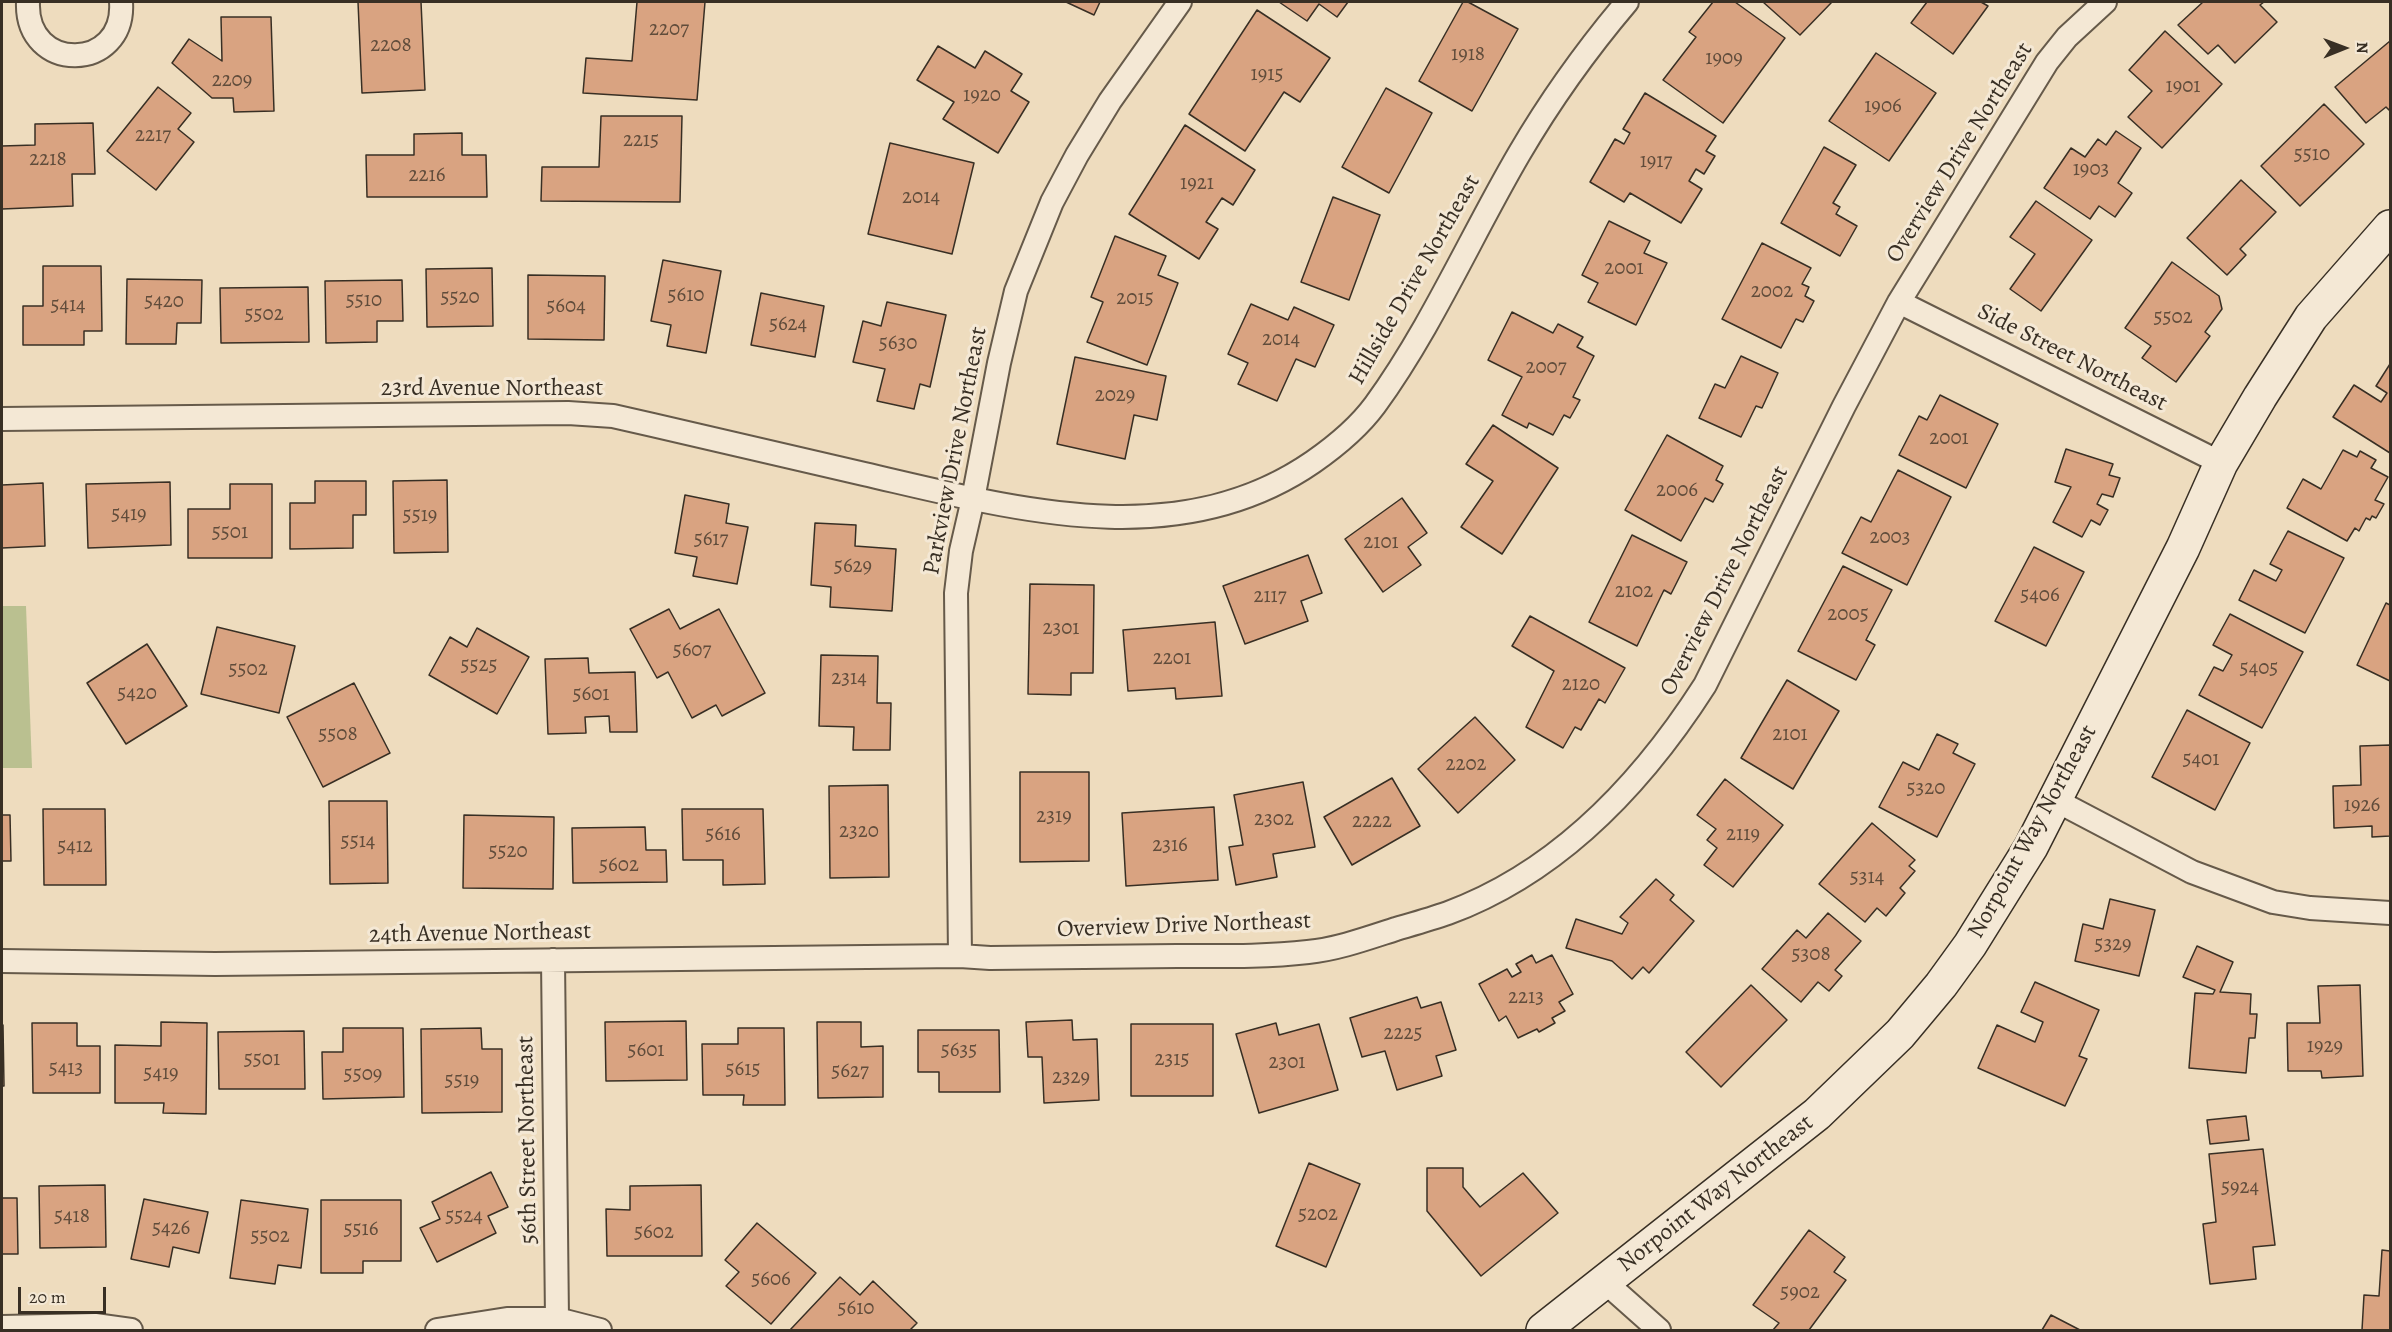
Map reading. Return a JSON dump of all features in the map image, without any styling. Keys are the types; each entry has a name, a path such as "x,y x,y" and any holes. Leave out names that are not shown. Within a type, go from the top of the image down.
{"street":[{"path":"28,2 28,15 32,30 42,43 54,52 69,56 84,55 98,50 110,40 118,27 122,13 121,2"},
{"name":"Parkview Drive Northeast","path":"960,956 956,593 961,551 974,499 999,363 1016,291 1052,202 1110,101 1180,2"},
{"name":"Hillside Drive Northeast","path":"974,499 1116,519 1187,513 1226,504 1268,489 1329,451 1373,408 1391,381 1521,150 1562,89 1628,2"},
{"name":"Overview Drive Northeast","path":"960,956 990,958 1242,956 1310,952 1352,943 1449,913 1526,874 1560,851 1593,823 1663,746 1705,685 1844,406 1899,302 2047,62 2067,37 2105,2"},
{"name":"Norpoint Way Northeast","path":"1543,1330 1817,1114 1900,1034 1941,985 1970,945 2031,847 2183,548 2222,463 2260,397 2311,317 2391,227"},
{"name":"Side Street Northeast","path":"1899,302 2222,463"},
{"name":"23rd Avenue Northeast","path":"2,419 568,413 613,416 974,499"},
{"path":"2055,800 2192,872 2273,902 2310,908 2391,913"},
{"name":"24th Avenue Northeast","path":"2,961 216,964 960,956"},
{"name":"56th Street Northeast","path":"553,960 557,1319"},
{"path":"1605,1282 1635,1330"},
{"path":"1605,1282 1659,1330"},
{"path":"437,1330 507,1318 557,1319 600,1330"},
{"path":"2,1327 95,1325 130,1330"}],"green space":[{"path":"2,606 26,606 32,768 2,768"}],"building":[{"path":"358,2 421,2 425,90 362,93"},
{"path":"637,2 705,2 697,100 583,93 586,58 632,61"},
{"path":"1066,2 1100,2 1094,15"},
{"path":"1279,2 1348,2 1337,17 1319,4 1307,21"},
{"path":"1463,2 1468,2 1518,29 1472,111 1419,81"},
{"path":"1713,2 1735,2 1785,38 1723,123 1663,80 1696,37 1689,32"},
{"path":"1763,2 1832,2 1800,35"},
{"path":"1927,2 1981,2 1988,6 1953,54 1911,23"},
{"path":"2203,2 2264,2 2260,5 2277,22 2235,63 2218,45 2208,54 2178,25"},
{"path":"1257,10 1330,58 1300,102 1284,92 1245,151 1189,114"},
{"path":"221,17 271,17 274,111 234,112 233,98 212,98 172,63 189,39 222,61"},
{"path":"2165,31 2222,84 2162,148 2128,117 2152,91 2129,70"},
{"path":"2390,41 2390,108 2389,110 2386,107 2366,123 2335,87"},
{"path":"938,46 975,68 985,51 1022,74 1011,91 1029,102 998,153 943,119 954,102 917,80"},
{"path":"1876,53 1936,93 1889,161 1829,121"},
{"path":"158,87 191,113 178,129 194,142 156,190 107,151"},
{"path":"1386,88 1432,113 1389,193 1342,167"},
{"path":"1645,93 1716,136 1706,151 1715,156 1704,174 1696,169 1689,181 1702,189 1681,223 1630,193 1624,202 1590,182 1615,139 1624,144 1630,133 1623,129"},
{"path":"2324,104 2364,144 2300,206 2261,166"},
{"path":"601,116 682,116 680,202 541,201 542,167 599,167"},
{"path":"93,123 95,174 72,174 73,206 2,209 2,146 35,145 35,124"},
{"path":"1185,125 1255,170 1233,205 1222,198 1206,222 1218,229 1199,259 1129,214"},
{"path":"2116,131 2141,148 2118,183 2132,193 2115,217 2099,206 2090,219 2044,188 2071,148 2085,157 2098,139 2106,145"},
{"path":"462,133 462,155 486,155 487,197 367,197 366,155 414,155 414,134"},
{"path":"890,143 974,163 952,254 868,234"},
{"path":"1824,147 1856,165 1833,203 1840,207 1836,214 1857,226 1840,256 1781,223"},
{"path":"2241,180 2276,212 2240,249 2246,255 2227,275 2187,238"},
{"path":"1333,197 1380,215 1349,300 1301,282"},
{"path":"2036,201 2092,240 2041,311 2010,289 2035,254 2010,237"},
{"path":"1609,221 1650,241 1644,253 1667,263 1636,325 1588,302 1598,283 1582,275"},
{"path":"1115,236 1166,256 1158,275 1178,283 1147,365 1087,342 1103,302 1091,297"},
{"path":"1762,243 1811,268 1802,284 1809,287 1805,296 1814,301 1803,322 1796,319 1781,348 1722,319"},
{"path":"663,260 721,271 706,353 667,346 671,325 651,321"},
{"path":"2172,262 2219,296 2222,309 2205,332 2210,336 2176,382 2142,358 2151,346 2125,328"},
{"path":"43,266 101,266 102,331 84,331 84,345 23,345 23,306 43,306"},
{"path":"492,268 493,326 427,327 426,269"},
{"path":"528,275 605,276 604,340 528,339"},
{"path":"127,279 202,280 201,323 177,323 176,344 126,344"},
{"path":"402,280 403,321 377,321 377,342 326,343 325,281"},
{"path":"308,287 309,342 221,343 220,288"},
{"path":"761,293 824,306 815,357 751,345"},
{"path":"887,302 946,315 930,387 920,384 914,409 877,401 885,369 853,362 863,321 881,326"},
{"path":"1251,304 1288,320 1294,307 1334,325 1315,367 1296,359 1277,401 1238,384 1248,363 1228,354"},
{"path":"1512,312 1553,333 1558,324 1583,337 1577,347 1594,356 1573,397 1580,400 1570,418 1564,415 1553,435 1529,423 1527,428 1502,415 1522,377 1488,360"},
{"path":"1741,356 1778,373 1762,408 1756,406 1741,437 1699,418 1715,384 1725,388"},
{"path":"1075,357 1166,376 1157,420 1134,415 1125,459 1057,444"},
{"path":"2390,364 2390,453 2333,417 2354,385 2381,402 2387,393 2376,386"},
{"path":"1940,395 1998,424 1966,488 1899,455 1919,416 1927,420"},
{"path":"1493,425 1558,468 1502,554 1461,527 1493,481 1466,464"},
{"path":"1667,435 1723,466 1716,480 1723,484 1713,502 1705,498 1681,541 1625,510"},
{"path":"2066,449 2113,464 2109,475 2120,478 2113,497 2102,494 2097,504 2108,510 2100,525 2091,520 2082,537 2053,522 2071,487 2055,482"},
{"path":"2343,450 2357,457 2360,451 2376,460 2371,468 2388,477 2375,500 2384,504 2376,518 2372,516 2370,520 2366,518 2359,531 2355,528 2347,541 2287,508 2303,479 2321,489"},
{"path":"1898,470 1951,497 1907,585 1842,553 1861,517 1871,522"},
{"path":"447,480 448,552 394,553 393,481"},
{"path":"315,481 366,481 366,515 353,515 353,548 290,549 290,503 315,503"},
{"path":"170,482 171,545 88,548 86,484"},
{"path":"43,483 45,546 2,548 2,485"},
{"path":"230,484 272,484 272,558 188,558 188,509 230,509"},
{"path":"685,495 729,504 726,523 748,527 737,584 693,576 697,557 675,553"},
{"path":"1402,498 1427,533 1408,547 1421,565 1383,592 1345,539"},
{"path":"815,523 856,525 855,546 896,549 892,611 830,607 831,587 811,585"},
{"path":"2288,531 2344,558 2305,633 2239,600 2254,570 2276,581 2282,570 2270,564"},
{"path":"1632,535 1687,562 1671,594 1664,590 1637,646 1589,622"},
{"path":"2034,547 2084,572 2046,646 1995,621"},
{"path":"1308,555 1322,593 1301,601 1308,621 1245,644 1223,586"},
{"path":"1843,566 1892,590 1866,640 1875,645 1856,680 1798,651"},
{"path":"1030,584 1094,585 1093,673 1071,673 1071,695 1028,694"},
{"path":"2386,603 2390,605 2390,681 2357,665"},
{"path":"669,609 680,629 719,609 765,693 722,716 716,705 692,718 668,672 657,678 630,629"},
{"path":"2230,614 2303,652 2262,728 2199,695 2214,667 2223,671 2232,655 2213,645"},
{"path":"1530,616 1625,668 1605,703 1599,699 1581,730 1575,727 1563,748 1526,727 1554,671 1512,646"},
{"path":"1215,622 1222,696 1176,699 1175,688 1128,691 1123,630"},
{"path":"217,627 295,646 279,713 201,694"},
{"path":"477,628 529,657 497,714 429,675 450,637 467,647"},
{"path":"147,644 187,706 126,744 87,683"},
{"path":"821,655 878,656 877,703 891,703 890,750 853,750 854,727 819,726"},
{"path":"588,658 589,673 635,672 637,732 610,732 609,716 585,717 586,733 548,734 545,659"},
{"path":"1787,680 1839,711 1793,789 1741,758"},
{"path":"354,683 390,753 323,787 287,717"},
{"path":"2187,710 2250,743 2215,810 2152,777"},
{"path":"1475,717 1515,760 1458,813 1418,769"},
{"path":"1937,734 1958,744 1953,753 1975,764 1937,837 1879,807 1903,762 1919,770"},
{"path":"2390,745 2390,836 2372,837 2372,826 2334,828 2333,786 2361,785 2360,746"},
{"path":"1020,772 1089,772 1089,861 1020,862"},
{"path":"1392,778 1420,826 1352,865 1324,817"},
{"path":"1725,779 1783,825 1733,887 1704,865 1717,848 1707,840 1716,829 1697,815"},
{"path":"1303,782 1315,847 1273,854 1277,877 1236,885 1229,847 1243,845 1234,795"},
{"path":"888,785 889,877 830,878 829,786"},
{"path":"329,801 387,801 388,883 330,884"},
{"path":"1214,807 1218,880 1126,886 1122,813"},
{"path":"43,809 105,809 106,885 44,885"},
{"path":"682,809 763,809 765,884 723,885 723,860 683,860"},
{"path":"2,815 10,815 11,861 2,861"},
{"path":"464,815 554,817 553,889 463,888"},
{"path":"1872,823 1915,860 1909,866 1915,871 1900,888 1905,893 1886,916 1877,908 1865,922 1819,884"},
{"path":"645,827 646,850 666,850 667,882 573,883 572,828"},
{"path":"1656,879 1674,895 1670,900 1694,921 1649,973 1643,967 1632,979 1612,961 1566,948 1576,919 1622,934 1628,923 1620,917"},
{"path":"2110,899 2155,910 2139,976 2075,961 2083,924 2103,929"},
{"path":"1828,913 1861,941 1835,970 1842,976 1829,991 1818,982 1801,1002 1762,969 1797,930 1806,938"},
{"path":"2197,946 2233,962 2220,992 2251,994 2250,1014 2257,1014 2255,1038 2249,1038 2246,1073 2189,1068 2195,993 2213,994 2215,990 2183,977"},
{"path":"1532,955 1536,963 1552,955 1573,994 1559,1002 1565,1011 1552,1018 1555,1023 1539,1032 1537,1029 1518,1038 1506,1016 1499,1021 1479,984 1507,969 1512,977 1521,972 1516,964"},
{"path":"2035,982 2099,1010 2079,1056 2087,1059 2065,1106 1978,1068 1997,1025 2035,1042 2043,1022 2021,1012"},
{"path":"1751,985 1787,1020 1721,1087 1686,1052"},
{"path":"2360,985 2363,1076 2322,1078 2321,1071 2288,1071 2287,1023 2320,1023 2318,986"},
{"path":"1417,997 1421,1008 1441,1002 1456,1050 1436,1056 1442,1076 1397,1090 1385,1051 1362,1057 1350,1018"},
{"path":"1072,1020 1073,1040 1097,1039 1099,1100 1044,1103 1042,1057 1028,1057 1026,1022"},
{"path":"686,1021 687,1080 606,1081 605,1022"},
{"path":"161,1022 207,1023 206,1114 163,1113 164,1103 115,1103 115,1045 161,1046"},
{"path":"817,1022 861,1022 861,1047 883,1046 883,1097 818,1098"},
{"path":"32,1023 77,1023 77,1046 100,1046 100,1093 33,1093"},
{"path":"1276,1023 1279,1035 1319,1024 1338,1090 1259,1113 1236,1034"},
{"path":"1131,1024 1213,1024 1213,1096 1131,1096"},
{"path":"3,1025 4,1086 2,1086"},
{"path":"343,1028 403,1028 404,1097 323,1099 322,1052 343,1052"},
{"path":"481,1028 482,1049 502,1049 502,1112 422,1113 421,1029"},
{"path":"738,1028 784,1028 785,1105 743,1105 744,1095 703,1095 702,1044 738,1044"},
{"path":"918,1030 999,1030 1000,1092 939,1092 939,1072 918,1072"},
{"path":"304,1031 305,1089 219,1089 218,1032"},
{"path":"2246,1116 2249,1140 2210,1144 2207,1120"},
{"path":"2263,1149 2275,1245 2253,1247 2256,1279 2210,1284 2203,1224 2216,1222 2209,1154"},
{"path":"1309,1163 1360,1184 1326,1267 1276,1246"},
{"path":"1427,1168 1463,1168 1463,1187 1480,1207 1523,1173 1558,1213 1481,1276 1427,1211"},
{"path":"491,1172 508,1207 488,1216 496,1233 437,1262 420,1228 440,1219 432,1202"},
{"path":"105,1185 106,1247 40,1248 39,1186"},
{"path":"701,1185 702,1256 607,1256 606,1209 630,1210 630,1186"},
{"path":"2,1198 17,1198 18,1254 2,1254"},
{"path":"144,1199 208,1212 199,1253 173,1247 169,1267 131,1259"},
{"path":"241,1200 308,1209 301,1268 278,1265 275,1284 230,1278"},
{"path":"321,1200 401,1200 401,1261 363,1261 363,1273 321,1273"},
{"path":"757,1223 816,1273 771,1324 726,1286 739,1272 725,1260"},
{"path":"1809,1230 1845,1257 1834,1272 1846,1280 1809,1330 1773,1330 1779,1323 1753,1305"},
{"path":"2382,1250 2390,1251 2390,1330 2362,1330 2364,1295 2379,1296"},
{"path":"840,1277 860,1295 873,1281 917,1323 910,1330 790,1330"},
{"path":"2051,1315 2080,1330 2042,1330"}]}
